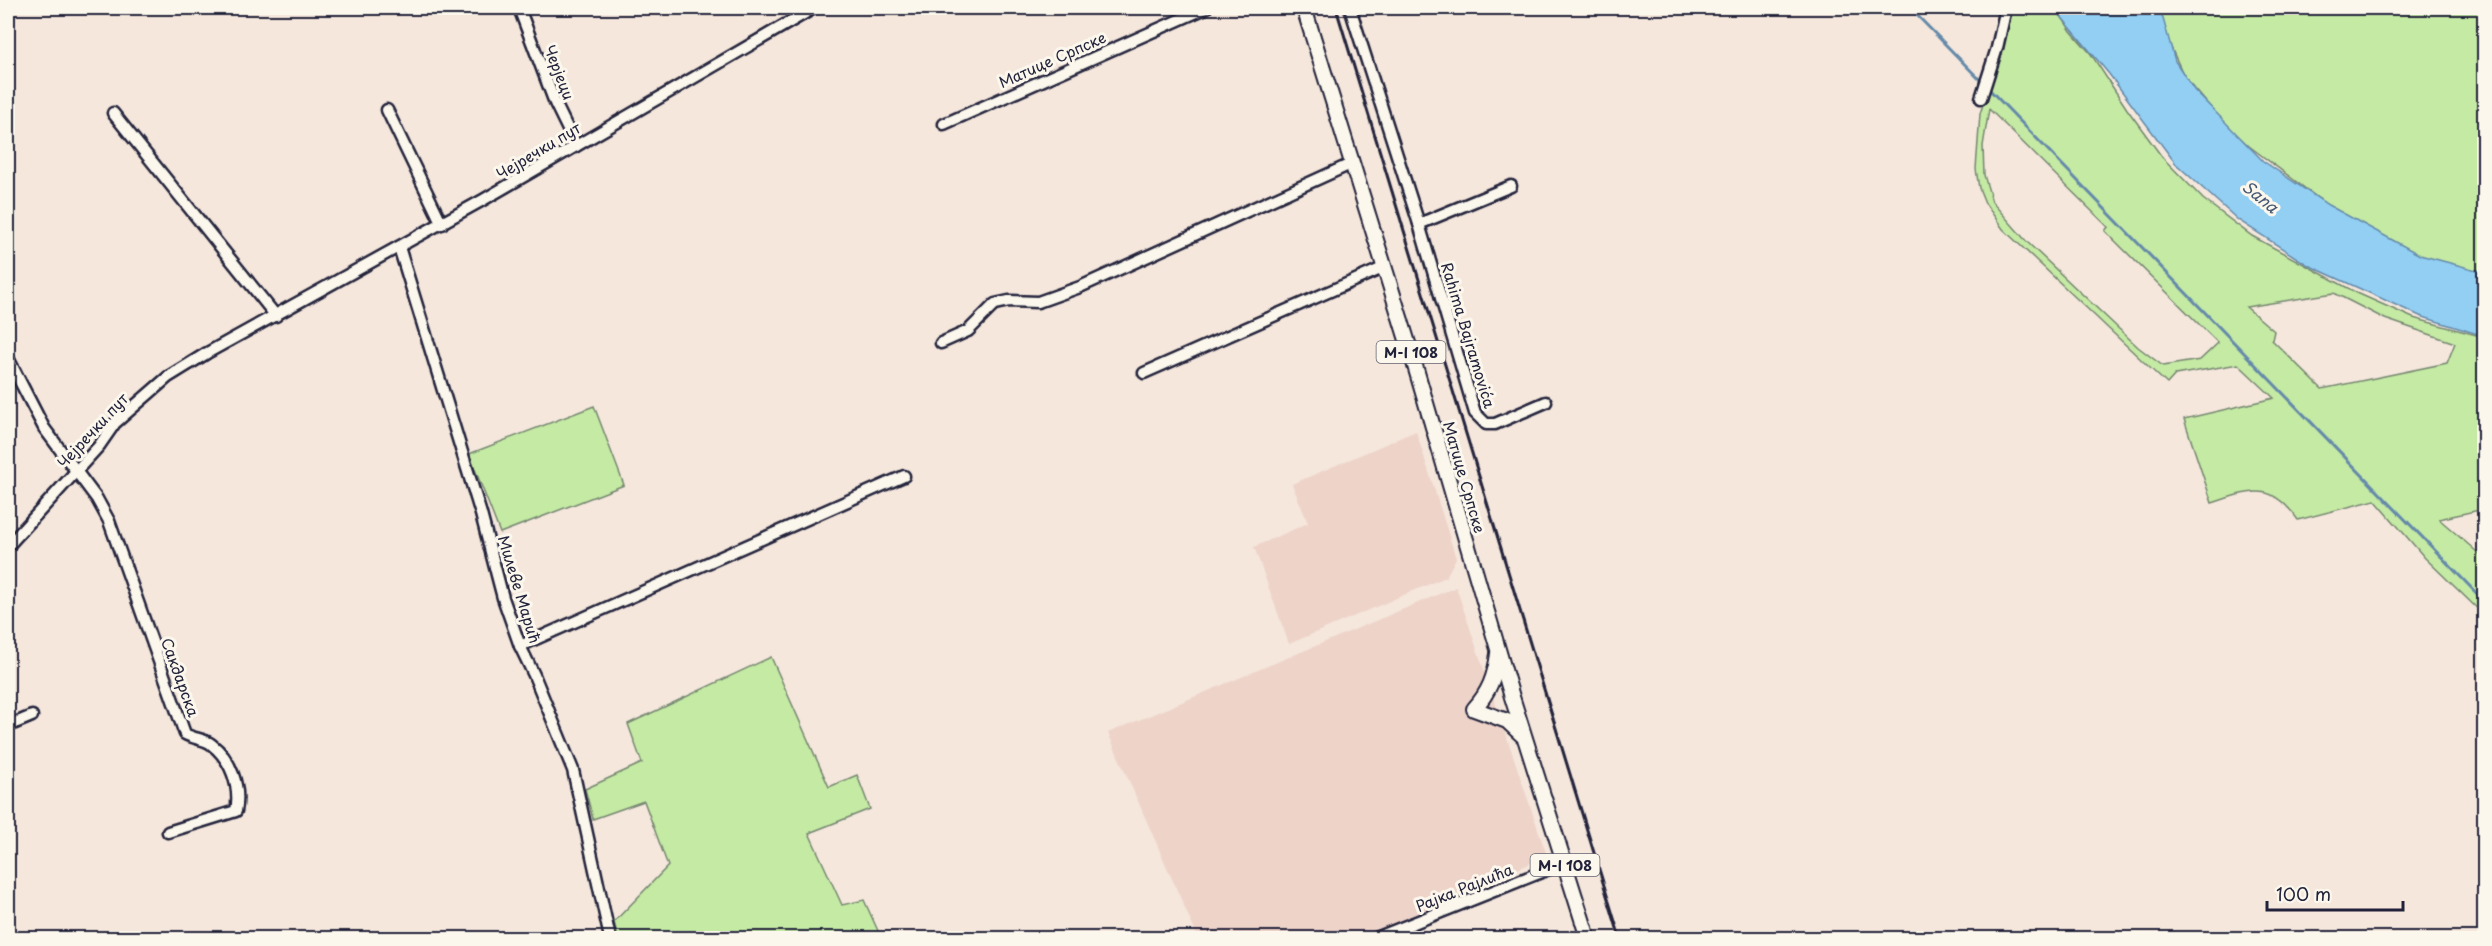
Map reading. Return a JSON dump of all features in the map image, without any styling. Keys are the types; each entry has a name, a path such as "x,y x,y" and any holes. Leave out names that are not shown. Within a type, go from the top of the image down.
{"main road":[{"name":"Матице Српске","path":"1304,8 1385,267 1525,738"},
{"path":"1499,651 1493,682 1474,710 1506,722 1525,738"},
{"name":"M-I 108","path":"1525,738 1588,939"}],"street":[{"name":"Черјеци","path":"519,8 555,103 576,146"},
{"name":"Чејречки пут","path":"8,546 99,446 115,423 168,377 207,353 442,224 814,8"},
{"name":"Матице Српске","path":"944,124 1206,8"},
{"name":"Rahima Bajramovića","path":"1350,8 1419,224 1475,413 1485,424 1495,424 1546,402"},
{"path":"1981,98 1997,48 2006,8"},
{"path":"387,110 442,224"},
{"path":"113,113 207,227 276,316"},
{"path":"941,344 968,332 995,304 1010,301 1038,302 1080,287 1353,163"},
{"path":"1419,224 1511,186"},
{"name":"Милеве Мaрић","path":"399,247 520,646 573,770 610,939"},
{"path":"1144,373 1385,267"},
{"path":"8,358 44,428 75,472"},
{"name":"Сакдарска","path":"75,472 97,499 109,520 185,734 213,745 227,762 237,786 236,812 168,832"},
{"path":"520,646 904,476"},
{"path":"8,726 32,716"},
{"name":"Рајка Рајлића","path":"1376,939 1564,863"}],"shaded area":[{"path":"1416,431 1456,558 1446,577 1289,644 1254,547 1308,523 1292,484"},
{"path":"1456,587 1547,856 1360,938 1198,938 1108,733"}],"green space":[{"path":"2009,8 2056,8 2071,31 2091,54 2162,157 2203,199 2252,236 2357,293 2413,318 2484,337 2484,509 2439,519 2484,558 2484,615 2425,558 2375,500 2298,520 2279,499 2260,492 2250,492 2212,503 2184,419 2274,398 2238,364 2175,375 2167,384 2003,229 1985,203 1979,188 1976,169 1980,114 1997,59","holes":["1989,109 2108,227 2105,231 2218,343 2200,360 2163,366 2138,347 2027,242 1992,202 1984,175 1983,146","2334,293 2385,319 2455,343 2447,363 2322,389 2272,340 2274,331 2246,307"]},
{"path":"2153,8 2484,8 2484,271 2439,267 2339,214 2249,146 2221,120 2184,76"},
{"path":"594,406 624,485 500,533 469,454"},
{"path":"771,657 829,787 857,775 870,809 809,833 842,905 864,900 879,933 866,938 618,938 614,922 668,866 644,801 593,819 585,789 642,763 628,724"}],"water":[{"name":"Sana","path":"2054,8 2160,8 2175,61 2194,90 2263,161 2328,205 2420,255 2484,272 2484,336 2420,316 2308,265 2238,220 2176,164 2109,74"}],"waterway":[{"path":"1910,8 1982,82"},
{"path":"1987,87 2484,601"}],"railway":[{"path":"1336,8 1620,938"}]}
